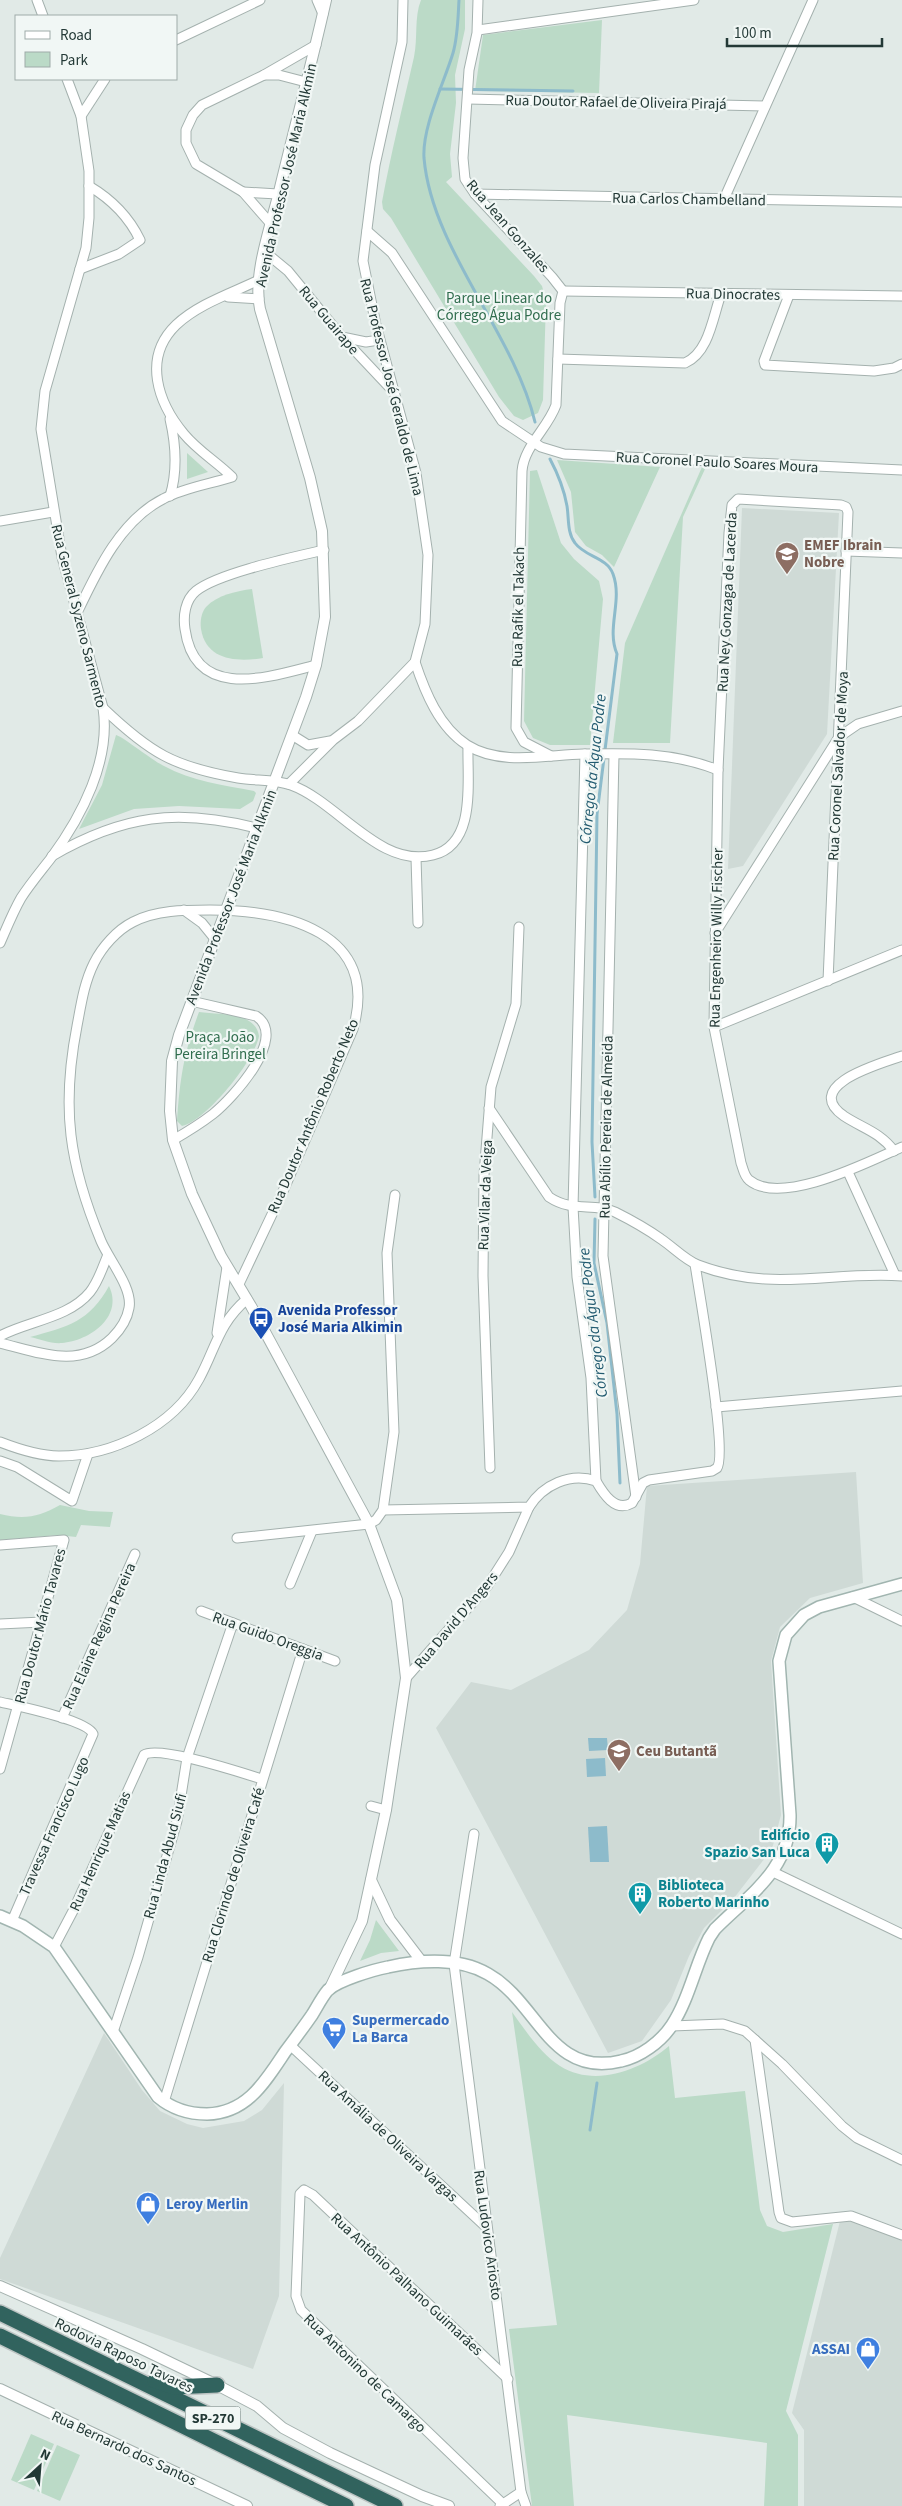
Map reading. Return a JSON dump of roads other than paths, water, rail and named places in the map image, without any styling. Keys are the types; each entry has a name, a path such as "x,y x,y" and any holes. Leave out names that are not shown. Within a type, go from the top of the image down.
{"highway":[{"name":"Rodovia Raposo Tavares","path":"0,2314 395,2506"},
{"name":"SP-270","path":"0,2336 346,2506"},
{"path":"108,2367 173,2387 217,2385"}],"main road":[{"path":"0,1916 54,1946 149,2085 164,2102 192,2113 218,2114 236,2108 250,2099 264,2084 329,1990 374,1970 422,1962 477,1968 498,1981 563,2051 571,2057 587,2063 612,2063 637,2056 658,2040 672,2026 709,1938 715,1929 773,1872 787,1848 791,1834 779,1661 786,1635 804,1614 819,1607 902,1584"}],"street":[{"path":"37,0 43,15"},
{"path":"178,39 260,0"},
{"path":"317,0 323,14"},
{"name":"Avenida Professor José Maria Alkmin","path":"326,0 271,224 259,280 258,299 313,489 322,531 325,617 316,665 276,781 256,828 191,1001 172,1061 170,1103 173,1140 192,1194 228,1267 369,1524 397,1600 406,1678 386,1810 362,1921 329,1990"},
{"name":"Rua Professor José Geraldo de Lima","path":"289,784 332,740 358,720 415,662 425,624 428,555 416,473 379,340 364,275 363,261 374,165 402,42 403,0"},
{"name":"Rua Jean Gonzales","path":"478,0 478,30 468,82 463,172 465,179 475,194 552,276 563,292"},
{"path":"478,30 694,0"},
{"path":"724,200 813,0"},
{"path":"271,224 243,192 196,164 186,143 186,130 193,115 202,105 264,75 316,45"},
{"path":"264,75 279,75 306,82"},
{"name":"Rua General Syzeno Sarmento","path":"0,942 21,898 52,856 93,784 104,745 106,728 103,708 62,557 53,512 41,429 41,410 64,320 86,248 89,218 89,186 81,116 67,80"},
{"path":"81,116 104,80"},
{"name":"Rua Doutor Rafael de Oliveira Pirajá","path":"468,96 765,106"},
{"path":"80,268 119,254 140,240 133,225 116,206 89,186"},
{"path":"243,192 278,194"},
{"name":"Rua Carlos Chambelland","path":"475,194 902,202"},
{"name":"Rua Coronel Paulo Soares Moura","path":"367,231 392,253 489,406 507,426 533,443 552,452 902,470"},
{"name":"Rua Guairape","path":"265,252 288,271 342,337 392,390"},
{"path":"170,496 175,479 176,450 169,414 157,384 157,366 163,343 177,324 220,298 259,280"},
{"path":"533,443 550,420 556,405 560,303 563,292"},
{"name":"Rua Dinocrates","path":"563,292 902,296"},
{"path":"558,359 679,362 693,360 702,349 721,294"},
{"path":"789,295 764,361 765,365 874,372 894,368 902,364"},
{"path":"220,298 238,296 258,299"},
{"path":"342,337 366,342 379,340"},
{"path":"77,613 104,562 137,515 170,496 232,477 185,436 169,414"},
{"name":"Rua Rafik el Takach","path":"533,443 524,458 522,471 516,728 524,742 551,756"},
{"name":"Rua Ney Gonzaga de Lacerda","path":"718,770 729,533 733,503 741,500 844,505 848,512 846,551"},
{"path":"1,523 53,512"},
{"path":"316,665 252,679 224,678 203,667 196,659 187,641 184,621 189,599 201,588 255,568 324,550"},
{"path":"846,551 902,553"},
{"name":"Rua Coronel Salvador de Moya","path":"828,981 846,551"},
{"path":"415,662 423,686 441,720 454,735 468,746 502,756 588,754 672,756 718,770"},
{"path":"103,708 124,728 173,762 211,773 289,784 311,795 394,853 416,858 440,853 452,846 463,831 468,746"},
{"path":"714,935 839,737 858,724 902,711"},
{"name":"Rua Professor José Geraldo de Lima","path":"292,735 308,745 332,740"},
{"name":"Rua Abílio Pereira de Almeida","path":"588,754 574,1208 577,1276 591,1378 596,1481"},
{"name":"Rua Abílio Pereira de Almeida","path":"611,755 603,1240 605,1282 619,1364 636,1497"},
{"name":"Rua Engenheiro Willy Fischer","path":"718,770 714,1027 741,1163 747,1178 755,1183 770,1187 795,1187 848,1172 898,1149"},
{"path":"52,856 88,837 145,819 213,818 256,828"},
{"path":"416,858 418,923"},
{"path":"184,910 202,923 215,939"},
{"name":"Rua Doutor Antônio Roberto Neto","path":"0,1343 45,1355 76,1357 99,1349 108,1342 120,1330 130,1307 124,1283 107,1257 86,1205 75,1166 70,1135 68,1084 81,1004 87,979 94,962 100,951 119,931 143,917 184,910 226,910 290,920 321,932 343,952 355,977 358,1010 338,1066 284,1189 239,1284"},
{"name":"Rua Vilar da Veiga","path":"490,1468 483,1276 484,1175 489,1108 495,1070 516,1004 519,926"},
{"path":"714,1027 902,950"},
{"path":"173,1140 196,1126 230,1098 256,1064 266,1040 264,1022 256,1016 191,1001"},
{"path":"898,1149 878,1134 839,1112 835,1106 833,1093 839,1082 845,1078 902,1056"},
{"path":"489,1108 543,1190 558,1203 574,1208 605,1209 636,1223 696,1264 731,1275 775,1281 899,1276 848,1172"},
{"path":"237,1538 369,1524 376,1520 383,1510 394,1432 387,1253 395,1195"},
{"path":"0,1336 58,1313 82,1300 99,1278 107,1257"},
{"path":"383,1510 529,1506 540,1493 557,1482 581,1478 596,1481 606,1497 618,1505 628,1506 636,1497 643,1483 649,1480 712,1471 719,1465 721,1456 696,1264"},
{"path":"217,1336 228,1267"},
{"path":"0,1442 31,1452 57,1456 88,1454 127,1441 158,1424 176,1408 199,1379 217,1336 236,1308 247,1299"},
{"path":"716,1407 902,1391"},
{"path":"0,1461 17,1467 72,1502 88,1454"},
{"name":"Rua David D'Angers","path":"406,1678 488,1585 509,1552 529,1506"},
{"path":"290,1584 312,1531"},
{"name":"Rua Doutor Mário Tavares","path":"0,1545 64,1540 0,1769"},
{"name":"Rua Elaine Regina Pereira","path":"62,1718 135,1554"},
{"path":"853,1597 902,1621"},
{"name":"Rua Guido Oreggia","path":"202,1611 335,1661"},
{"path":"0,1624 42,1622"},
{"name":"Rua Linda Abud Siufi","path":"113,2032 138,1957 178,1822 187,1758 233,1623"},
{"name":"Rua Clorindo de Oliveira Café","path":"164,2102 303,1649"},
{"path":"0,1702 62,1718"},
{"name":"Travessa Francisco Lugo","path":"12,1921 92,1739 91,1731 62,1718"},
{"name":"Rua Henrique Matias","path":"54,1946 73,1911 144,1755 153,1752 187,1758"},
{"path":"187,1758 262,1778"},
{"path":"370,1806 386,1810"},
{"name":"Rua Ludovico Ariosto","path":"474,1834 454,1964 521,2492 526,2506"},
{"path":"773,1872 902,1934"},
{"path":"371,1880 390,1920 422,1962"},
{"path":"366,1904 385,1909"},
{"path":"672,2026 724,2024 744,2030 842,2126 857,2138 902,2160"},
{"path":"755,2040 779,2212 782,2218 792,2222 851,2216 902,2235"},
{"name":"Rua Amália de Oliveira Vargas","path":"290,2045 486,2227"},
{"name":"Rua Antônio Palhano Guimarães","path":"304,2190 313,2195 508,2379"},
{"name":"Rua Antonino de Camargo","path":"304,2190 298,2197 296,2296 301,2310 502,2505 521,2492"},
{"path":"0,2286 142,2349 217,2385 257,2406 282,2428 330,2453 422,2496 449,2506"},
{"name":"Rua Bernardo dos Santos","path":"0,2389 247,2506"}],"water":[{"path":"588,1738 607,1738 608,1750 589,1751"},
{"path":"605,1758 606,1776 587,1777 586,1759"},
{"path":"607,1826 609,1862 590,1862 588,1827"}],"waterway":[{"name":"Córrego da Água Podre","path":"459,0 455,47 434,105 424,146 424,158 430,192 457,258 510,355 524,388 535,422"},
{"path":"440,89 573,91"},
{"name":"Córrego da Água Podre","path":"550,459 564,494 572,539 579,548 601,560 610,568 616,584 613,634 617,654 597,814 592,1142 595,1197"},
{"name":"Córrego da Água Podre","path":"595,1219 594,1263 607,1323 617,1414 620,1483"},
{"name":"Córrego da Água Podre","path":"590,2130 597,2083"}],"place":[{"name":"EMEF Ibrain Nobre","path":"787,575"},
{"name":"Avenida Professor José Maria Alkimin","path":"261,1340"},
{"name":"Ceu Butantã","path":"619,1772"},
{"name":"Edifício Spazio San Luca","path":"827,1865"},
{"name":"Biblioteca Roberto Marinho","path":"640,1915"},
{"name":"Supermercado La Barca","path":"334,2050"},
{"name":"Leroy Merlin","path":"148,2225"},
{"name":"ASSAI","path":"868,2370"}],"park label":[{"name":"Parque Linear do Córrego Água Podre","path":"499,306"},
{"name":"Praça João Pereira Bringel","path":"220,1046"}]}
